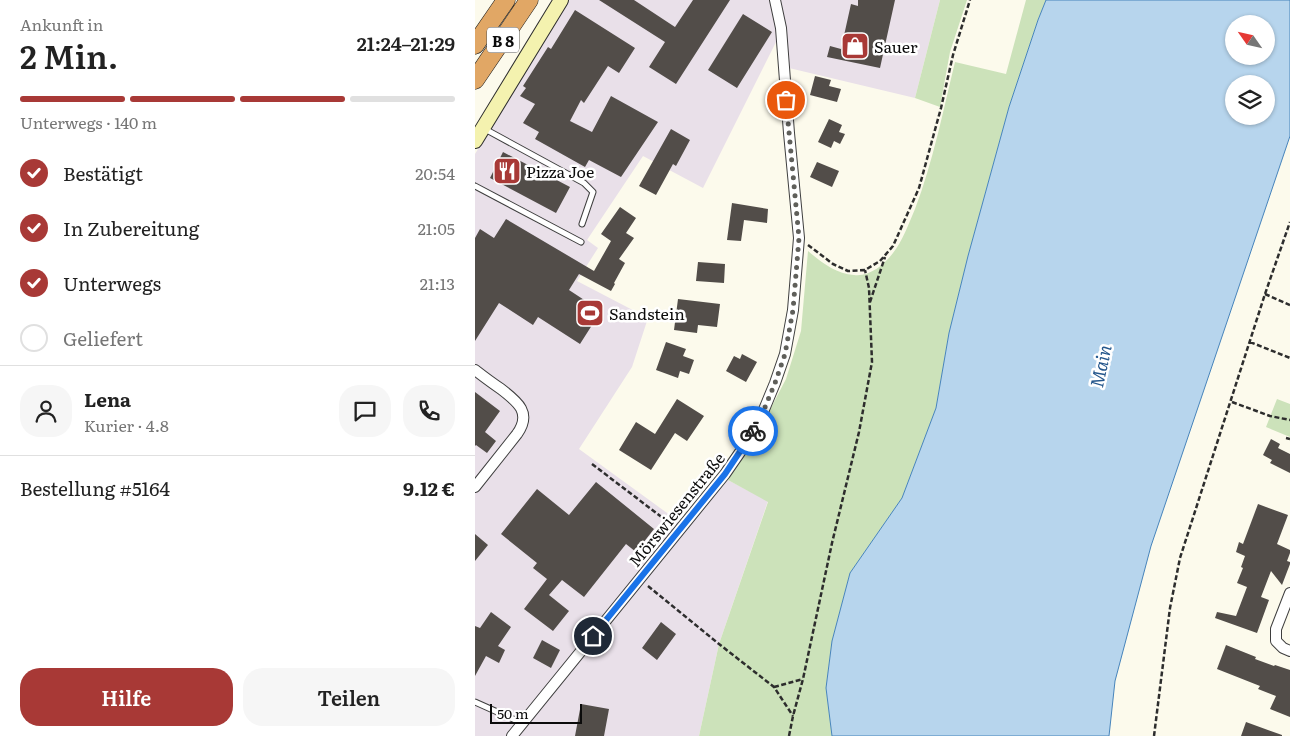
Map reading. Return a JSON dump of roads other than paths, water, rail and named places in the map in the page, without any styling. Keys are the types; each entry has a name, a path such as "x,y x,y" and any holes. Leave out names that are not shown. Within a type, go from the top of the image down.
{"highway":[{"name":"B 8","path":"475,45 506,0"},
{"name":"B 8","path":"475,80 529,0"}],"street":[{"path":"475,141 561,0"},
{"name":"Mörswiesenstraße","path":"512,736 725,474 763,412 775,383 785,354 793,310 799,238 781,28 775,0"},
{"path":"475,370 516,401 522,410 524,418 517,434 475,487"},
{"path":"1290,593 1276,629 1276,641 1283,648 1290,651"}],"lane":[{"path":"483,128 585,184 593,192 582,224"},
{"path":"475,186 581,242"},
{"path":"475,702 523,723"}],"water":[{"name":"Main","path":"1046,0 1290,0 1290,136 1151,546 1115,681 1109,736 832,736 826,688 832,641 850,573 902,498 936,408 949,333 1009,107"}],"place":[{"name":"Sauer","path":"855,46"},
{"name":"Pizza Joe","path":"507,171"},
{"name":"Sandstein","path":"590,313"}]}
